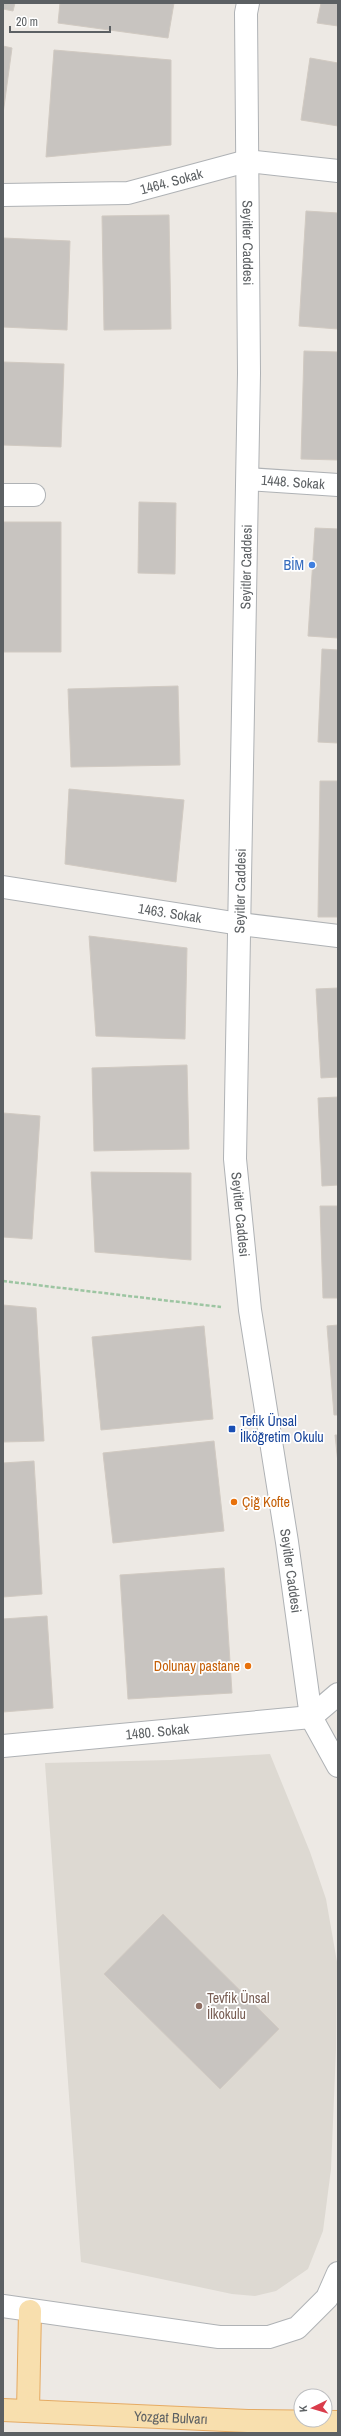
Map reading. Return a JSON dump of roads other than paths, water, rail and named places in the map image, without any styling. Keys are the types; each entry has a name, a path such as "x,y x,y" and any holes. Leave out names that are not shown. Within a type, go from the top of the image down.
{"main road":[{"path":"28,2411 30,2311"},
{"name":"Yozgat Bulvarı","path":"3,2410 338,2422"}],"street":[{"name":"Seyitler Caddesi","path":"248,3 246,13 250,373 236,1159 250,1310 287,1542 311,1717 338,1766"},
{"name":"1464. Sokak","path":"3,195 128,193 247,161 338,171"},
{"name":"1448. Sokak","path":"248,479 338,485"},
{"path":"3,495 34,495"},
{"name":"1463. Sokak","path":"3,887 240,924 338,936"},
{"path":"311,1717 338,1694"},
{"name":"1480. Sokak","path":"3,1746 311,1717"},
{"path":"3,2306 219,2337 269,2337 297,2328 327,2298 338,2273"}],"place":[{"name":"BİM","path":"312,565"},
{"name":"Tefik Ünsal İlköğretim Okulu","path":"232,1429"},
{"name":"Çiğ Kofte","path":"234,1502"},
{"name":"Dolunay pastane","path":"248,1666"},
{"name":"Tevfik Ünsal İlkokulu","path":"199,2006"}]}
